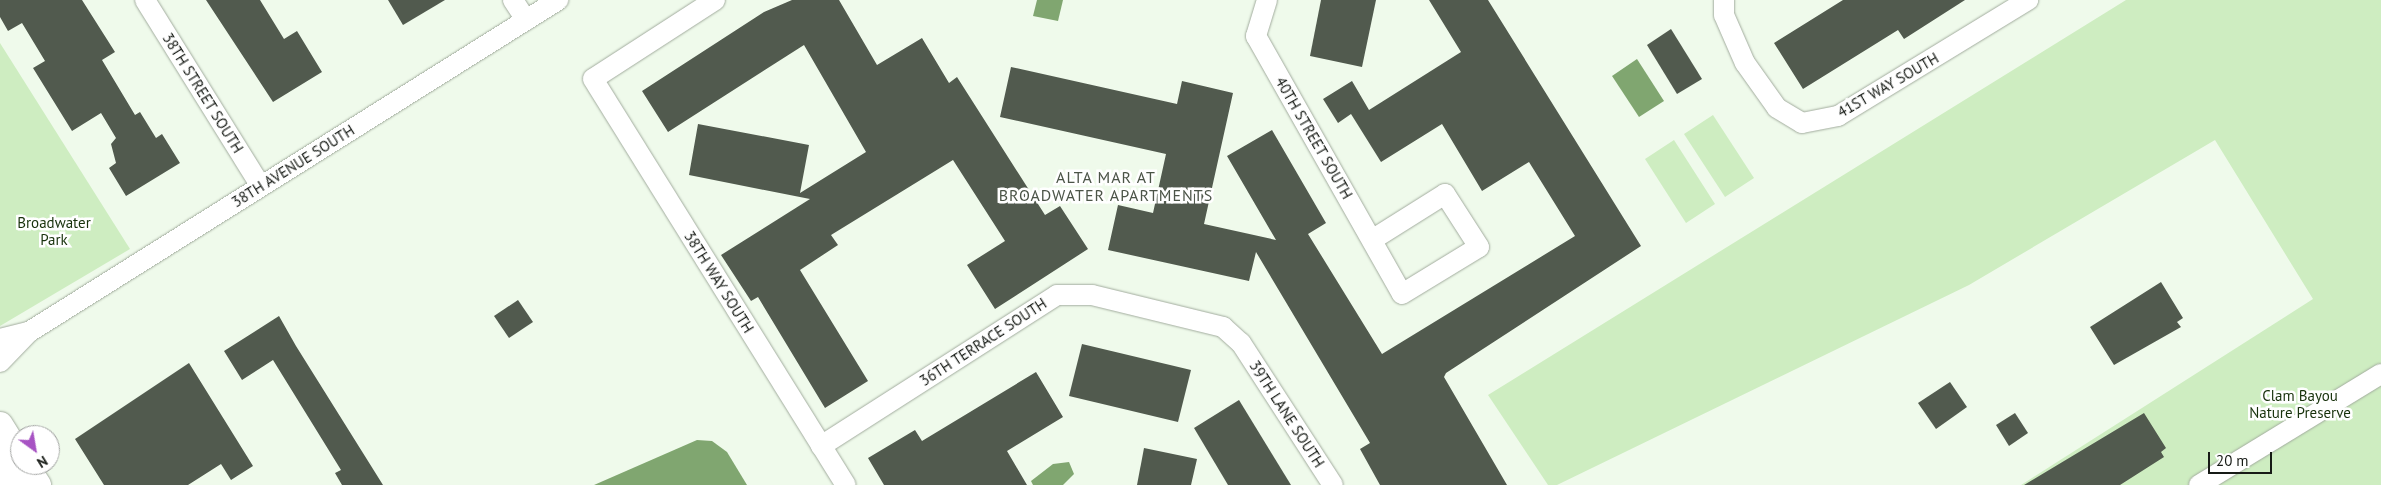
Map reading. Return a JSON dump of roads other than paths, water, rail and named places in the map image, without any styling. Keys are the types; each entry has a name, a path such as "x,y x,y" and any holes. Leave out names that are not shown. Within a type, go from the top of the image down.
{"street":[{"name":"38TH STREET SOUTH","path":"145,0 261,186"},
{"path":"513,0 526,20"},
{"name":"38TH AVENUE SOUTH","path":"0,362 29,332 558,0"},
{"name":"38TH WAY SOUTH","path":"714,0 593,79 846,485"},
{"name":"40TH STREET SOUTH","path":"1267,0 1256,36 1402,294 1479,247 1445,194 1372,240"},
{"name":"41ST WAY SOUTH","path":"1724,0 1724,15 1745,63 1776,108 1802,123 1838,116 2028,0"},
{"name":"36TH TERRACE SOUTH","path":"821,446 1057,295 1092,295 1223,327 1241,343"},
{"name":"38TH AVENUE SOUTH","path":"0,339 29,332"},
{"name":"39TH LANE SOUTH","path":"1241,343 1333,485"},
{"path":"2199,485 2381,374"},
{"path":"0,425 10,441"},
{"path":"0,462 15,485"}],"district":[{"name":"ALTA MAR AT BROADWATER APARTMENTS","path":"1106,186"}],"park label":[{"name":"Broadwater Park","path":"54,230"},
{"name":"Clam Bayou Nature Preserve","path":"2300,404"}]}
